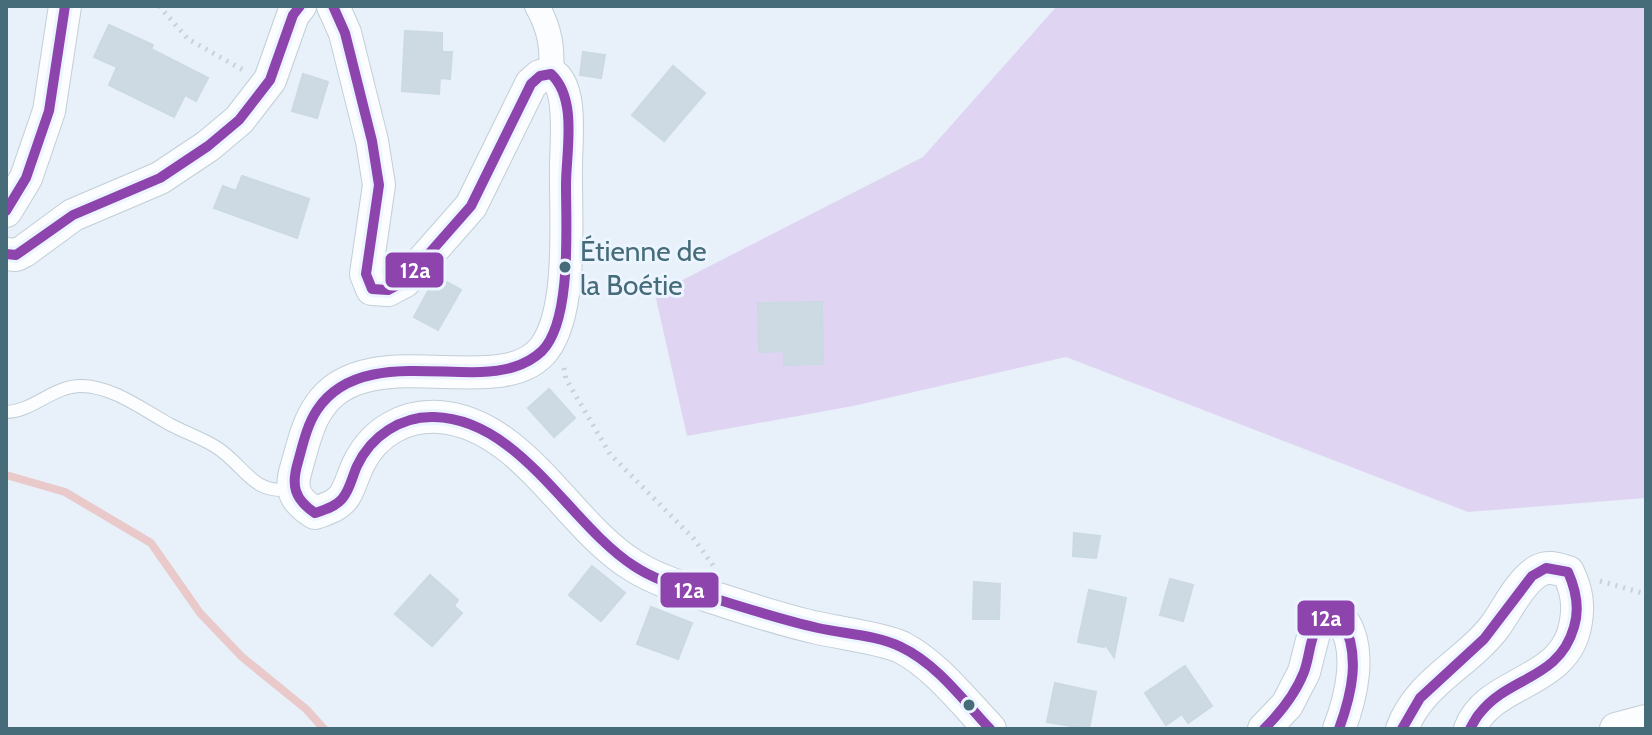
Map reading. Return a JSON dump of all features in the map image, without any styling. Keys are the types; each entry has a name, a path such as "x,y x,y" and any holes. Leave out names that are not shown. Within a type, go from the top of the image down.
{"main road":[{"path":"6,211 26,178 49,111 65,6"},
{"path":"6,254 16,255 24,251 73,215 160,178 208,146 239,120 270,80 293,15 300,6"},
{"path":"333,6 345,33 377,170 379,185 366,274 372,289 388,290 405,281 471,206 531,84 540,76 551,74 563,86 567,121 564,293 557,323 543,350 528,363 498,370 387,372 364,375 341,385 319,406 305,438 294,475 293,489 300,504 315,513 334,507 345,495 374,440 393,425 415,417 441,417 469,423 521,456 613,553 636,568 675,586 806,626 900,647 935,671 990,729"},
{"path":"1402,729 1420,695 1480,645 1518,592 1538,571 1551,567 1568,572 1575,586 1578,606 1569,646 1544,672 1482,707 1470,729"},
{"path":"1264,729 1287,705 1304,672 1316,625 1328,616 1342,620 1352,640 1353,675 1347,710 1339,729"},
{"path":"1616,729 1646,721"}],"street":[{"path":"537,6 547,24 553,49 551,74"}],"lane":[{"path":"6,412 22,411 55,392 82,386 113,393 217,448 263,488 276,492 293,489"}],"path":[{"path":"159,6 188,39 245,71 270,80"},
{"path":"557,323 566,379 610,454 694,539 743,607"},
{"path":"1568,572 1646,594"}],"shaded area":[{"path":"1057,6 1646,6 1646,498 1468,512 1066,357 853,406 687,436 655,294 923,157"}],"building":[{"path":"109,25 153,45 151,49 208,78 196,101 185,95 174,117 109,85 117,67 94,57"},
{"path":"405,31 442,33 442,52 452,52 450,79 440,78 439,94 402,91"},
{"path":"583,52 605,55 601,78 580,75"},
{"path":"673,66 705,93 664,141 632,115"},
{"path":"303,74 328,82 317,118 292,111"},
{"path":"242,176 309,199 297,238 214,208 223,186 236,191"},
{"path":"436,276 461,290 438,330 414,317"},
{"path":"822,302 823,364 784,365 784,351 759,352 758,303"},
{"path":"549,389 575,418 554,437 528,408"},
{"path":"1074,533 1100,536 1096,558 1073,556"},
{"path":"592,566 625,593 601,621 569,595"},
{"path":"430,575 458,600 454,606 462,613 432,646 395,614"},
{"path":"1170,579 1193,585 1183,621 1160,615"},
{"path":"974,582 1000,584 999,619 973,619"},
{"path":"1089,590 1126,598 1114,657 1105,644 1104,647 1078,642"},
{"path":"651,607 692,623 678,659 637,644"},
{"path":"1185,666 1212,706 1188,723 1182,714 1166,725 1145,693"},
{"path":"1055,683 1096,692 1089,729 1047,722"}],"waterway":[{"path":"6,475 65,492 151,543 200,613 242,657 306,709 324,729"}],"transit line":[{"name":"12a","path":"6,211 26,178 49,111 65,6"},
{"name":"12a","path":"6,254 16,255 73,215 160,178 208,146 239,120 270,80 293,15 300,6"},
{"name":"12a","path":"333,6 345,33 372,141 379,185 366,274 372,289 388,290 405,281 471,206 531,84 540,76 551,74 565,97 568,111 565,272 563,296 552,337 542,351 528,361 489,371 415,371 370,375 332,393 314,416 298,462 295,485 302,502 315,513 339,502 347,492 363,455 379,437 399,424 434,417 465,422 492,435 518,454 610,548 643,572 673,585 766,614 901,647 938,673 990,729"},
{"name":"12a","path":"1402,729 1420,698 1484,639 1532,576 1546,568 1568,572 1577,606 1576,620 1567,644 1545,668 1492,701 1470,729"},
{"name":"12a","path":"1264,729 1282,710 1296,688 1317,628 1328,616 1342,620 1353,660 1351,688 1339,729"}],"place":[{"name":"Étienne de la Boétie","path":"565,267"}]}
